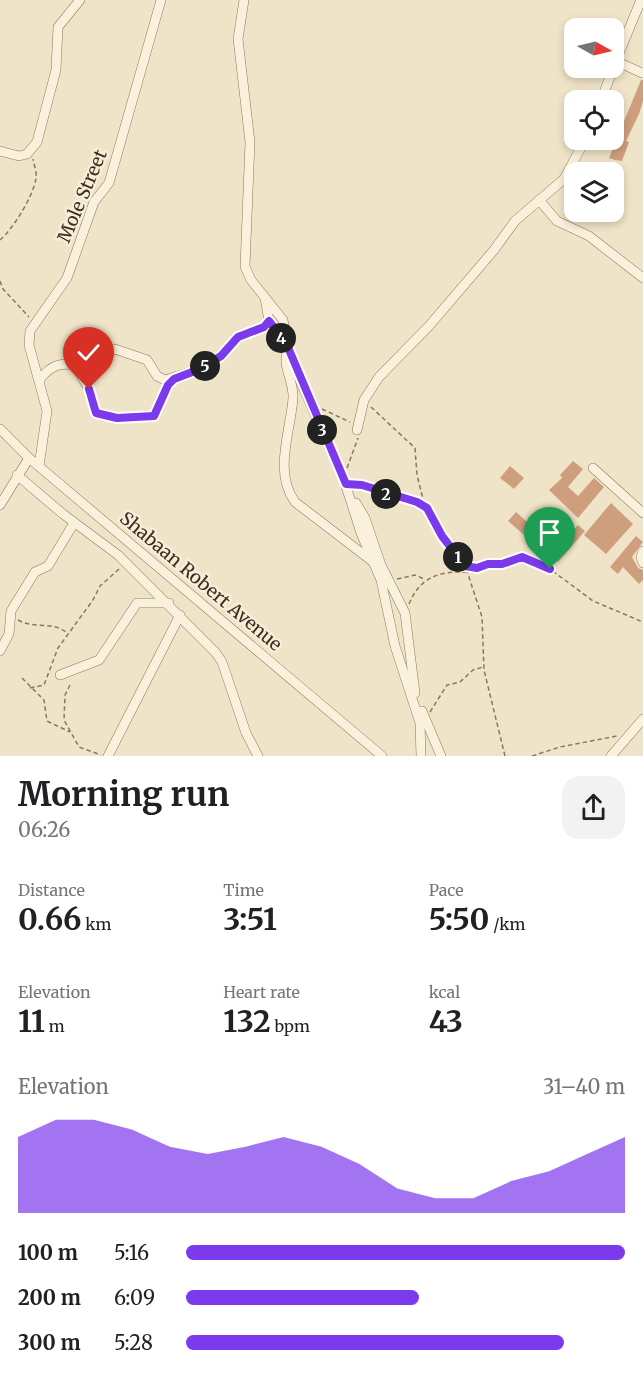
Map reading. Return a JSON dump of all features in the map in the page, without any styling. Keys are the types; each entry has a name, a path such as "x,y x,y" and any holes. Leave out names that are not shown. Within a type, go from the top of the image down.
{"street":[{"path":"0,151 19,156 31,150 37,142 55,73 58,27 80,0"},
{"name":"Mole Street","path":"34,322 67,278 94,202 109,183 161,0"},
{"path":"244,0 238,39 250,142 244,259 247,273 283,320 287,346 285,367 293,396 287,429 285,483 295,502 374,563"},
{"path":"624,42 641,0"},
{"path":"624,63 642,73"},
{"path":"357,430 364,400 379,378 429,326 494,250 514,221 569,172 580,150"},
{"path":"539,200 557,220 589,236 643,278"},
{"path":"265,298 269,321 287,346 346,483 385,590 396,646 420,723 421,756 432,756"},
{"path":"40,379 52,366 96,362 112,350 118,349 147,360 162,379 174,379 200,369 221,356 238,337 264,327 269,321"},
{"path":"34,322 29,345 40,379 46,411 39,466"},
{"path":"74,363 90,391 95,412 117,418 155,415 168,385 174,379"},
{"name":"Shabaan Robert Avenue","path":"0,429 29,458 382,756"},
{"path":"0,504 29,458"},
{"path":"592,468 643,513"},
{"path":"17,475 74,523 127,563 169,603 222,662 246,733 258,756"},
{"path":"346,483 365,518 381,566 405,613 414,690 441,756"},
{"path":"0,651 9,634 10,614 36,572 48,566 74,523"},
{"path":"643,551 641,557 643,563"},
{"path":"60,675 99,660 137,603 169,603"},
{"path":"106,756 180,615"},
{"path":"611,756 643,719"}],"path":[{"path":"0,240 14,225 35,182 31,150"},
{"path":"0,281 3,289 34,322"},
{"path":"364,400 415,448 417,475 427,508 442,536 468,572 484,623 484,666 505,756"},
{"path":"312,405 345,418 357,430 355,449 346,483 362,485 417,502 427,508"},
{"path":"465,566 477,568 525,558 550,569 593,601 643,622"},
{"path":"30,687 45,684 53,656 93,600 100,586 127,563"},
{"path":"405,613 411,597 424,580 445,572 468,572"},
{"path":"387,577 403,579 415,575 424,580"},
{"path":"10,614 25,624 59,628 68,634"},
{"path":"425,720 447,685 460,682 473,670 484,666"},
{"path":"22,678 44,700 47,721 70,732"},
{"path":"70,685 65,692 63,712 70,732 79,747 106,756"},
{"path":"531,756 560,747 630,734"}],"building":[{"path":"641,80 643,80 643,101 626,141 629,142 622,161 609,158 612,150 624,150 624,121"},
{"path":"573,461 583,469 568,487 578,496 594,478 604,487 578,518 549,490 562,478 560,475"},
{"path":"510,466 524,478 514,489 500,478"},
{"path":"611,503 633,524 606,554 584,535"},
{"path":"553,510 563,518 539,548 508,521 516,512 536,530"},
{"path":"578,525 585,531 558,562 551,555"},
{"path":"636,536 643,542 632,557 638,568 643,570 643,580 639,584 623,567 618,574 610,567"}],"route":[{"path":"89,389 96,413 117,418 154,416 168,385 174,379 200,369 221,356 238,337 250,330 264,327 269,321 287,345 346,484 362,485 388,495 417,502 427,508 442,536 465,566 477,568 488,564 498,565 522,557 550,569"}]}
